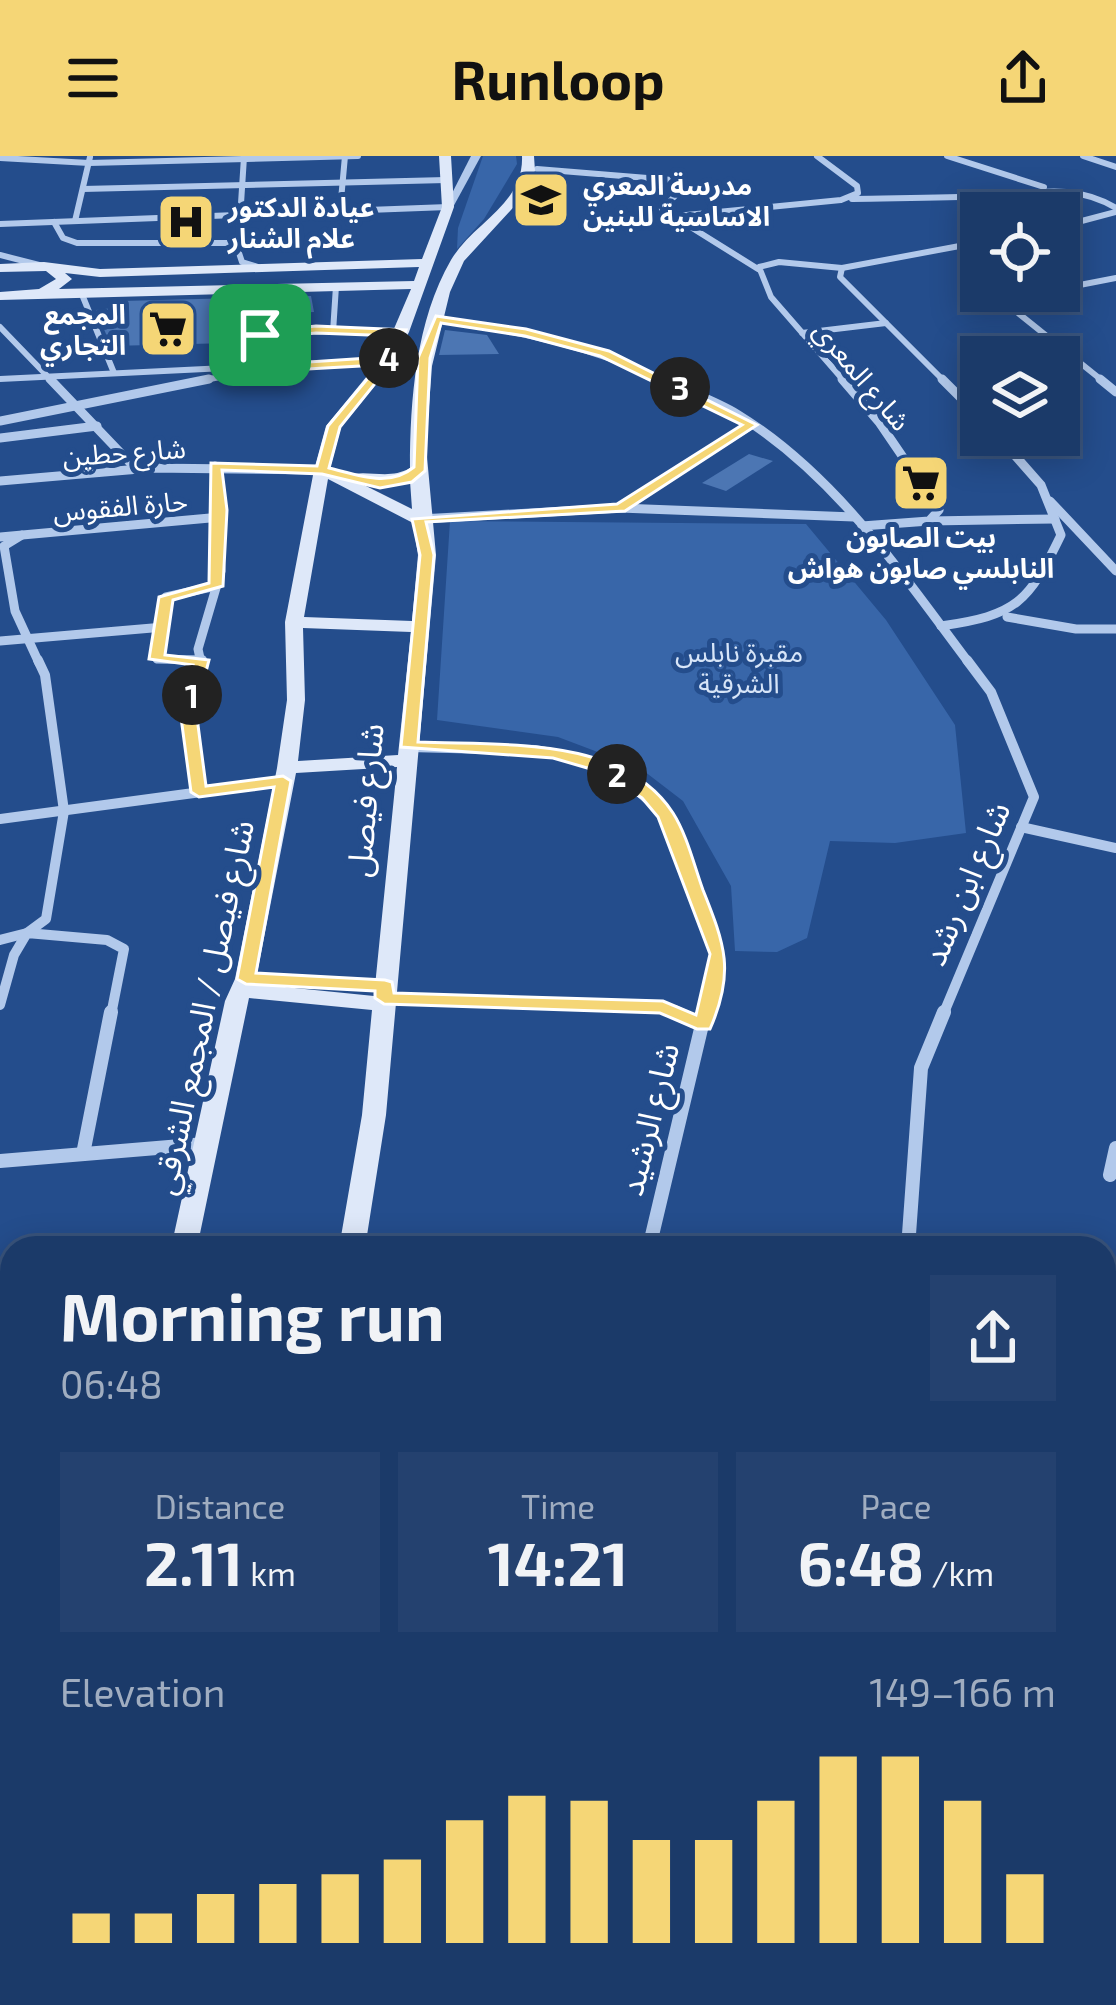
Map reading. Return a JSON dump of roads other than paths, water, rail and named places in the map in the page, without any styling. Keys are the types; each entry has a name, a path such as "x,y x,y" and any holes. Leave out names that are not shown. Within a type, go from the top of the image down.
{"main road":[{"path":"445,156 448,207"},
{"path":"522,182 530,166 528,156"},
{"name":"شارع فيصل","path":"354,1236 374,1115 427,555 419,519 424,358 458,258 514,198 522,182"},
{"name":"شارع فيصل / المجمع الشرقي","path":"188,1236 285,774 296,700 295,617 322,470 334,426 388,360 402,332 448,207"},
{"path":"0,268 131,272 426,263"},
{"path":"341,286 362,280 362,274 343,265"},
{"path":"42,293 65,279 58,270 44,266"},
{"path":"233,288 235,268"},
{"path":"131,272 116,279 132,290"},
{"path":"0,296 419,285"},
{"path":"322,470 380,484 407,479 421,468"},
{"path":"322,470 419,519"},
{"path":"295,617 418,622"},
{"path":"285,774 409,753"},
{"path":"244,984 384,996"}],"street":[{"path":"340,211 345,156"},
{"path":"0,158 358,156"},
{"path":"0,224 448,207 476,156"},
{"path":"817,156 859,188 845,200"},
{"path":"947,156 1105,200 1116,210"},
{"path":"1083,156 1116,167"},
{"path":"211,269 224,265 233,248 240,158"},
{"path":"75,221 90,160"},
{"path":"522,182 544,161 661,178 682,187 662,209 758,269"},
{"path":"83,190 446,180"},
{"path":"671,215 845,200 992,196 1052,188"},
{"path":"1080,221 1116,210"},
{"path":"54,222 63,238 77,243 233,248"},
{"name":"شارع المعري","path":"929,521 938,507 879,422 771,297 758,269 779,262 842,268 960,246"},
{"path":"233,248 245,264 268,267"},
{"path":"0,255 44,266"},
{"path":"842,268 839,277 960,397"},
{"path":"1080,285 1116,278"},
{"path":"333,332 341,286"},
{"path":"82,292 114,373"},
{"path":"1016,312 1116,392"},
{"name":"شارع ابن رشد","path":"436,319 526,332 604,353 751,425 814,474 858,522 991,692 1034,796 921,1068 909,1236"},
{"path":"802,333 886,323"},
{"path":"1,332 50,375 136,469"},
{"path":"254,370 260,335 266,332 402,332"},
{"path":"0,379 388,360"},
{"path":"0,421 254,370"},
{"path":"620,508 751,425"},
{"path":"0,438 97,426"},
{"path":"1014,456 1116,572"},
{"path":"199,792 188,710 202,660 198,649 216,586 221,518 215,466"},
{"name":"شارع حطين","path":"0,481 215,466 322,470"},
{"path":"1007,616 1034,590 1061,535 1046,496"},
{"path":"419,519 620,508 858,522 1055,519"},
{"name":"حارة الفقوس","path":"0,537 221,518"},
{"path":"0,1005 14,955 27,933 50,911 64,811 46,675 5,585 4,546 22,535"},
{"path":"202,660 157,659 166,597 216,586"},
{"path":"941,626 1007,616 1076,629 1116,628"},
{"path":"0,641 164,626"},
{"name":"شارع الرشيد","path":"409,753 455,745 572,757 622,776 658,804 719,954 652,1236"},
{"path":"0,819 199,792 285,774"},
{"path":"1021,827 1116,848"},
{"path":"0,940 27,933 107,940 125,952 83,1154"},
{"path":"384,996 663,1007 703,1025"},
{"path":"0,1161 206,1144"},
{"path":"1110,1175 1116,1148"}],"place":[{"name":"مدرسة المعري الاساسية للبنين","path":"541,200"},
{"name":"عيادة الدكتور علام الشنار","path":"186,222"},
{"name":"المجمع التجاري","path":"168,329"},
{"name":"بيت الصابون النابلسي صابون هواش","path":"921,483"}],"park label":[{"name":"مقبرة نابلس الشرقية","path":"739,666"}]}
